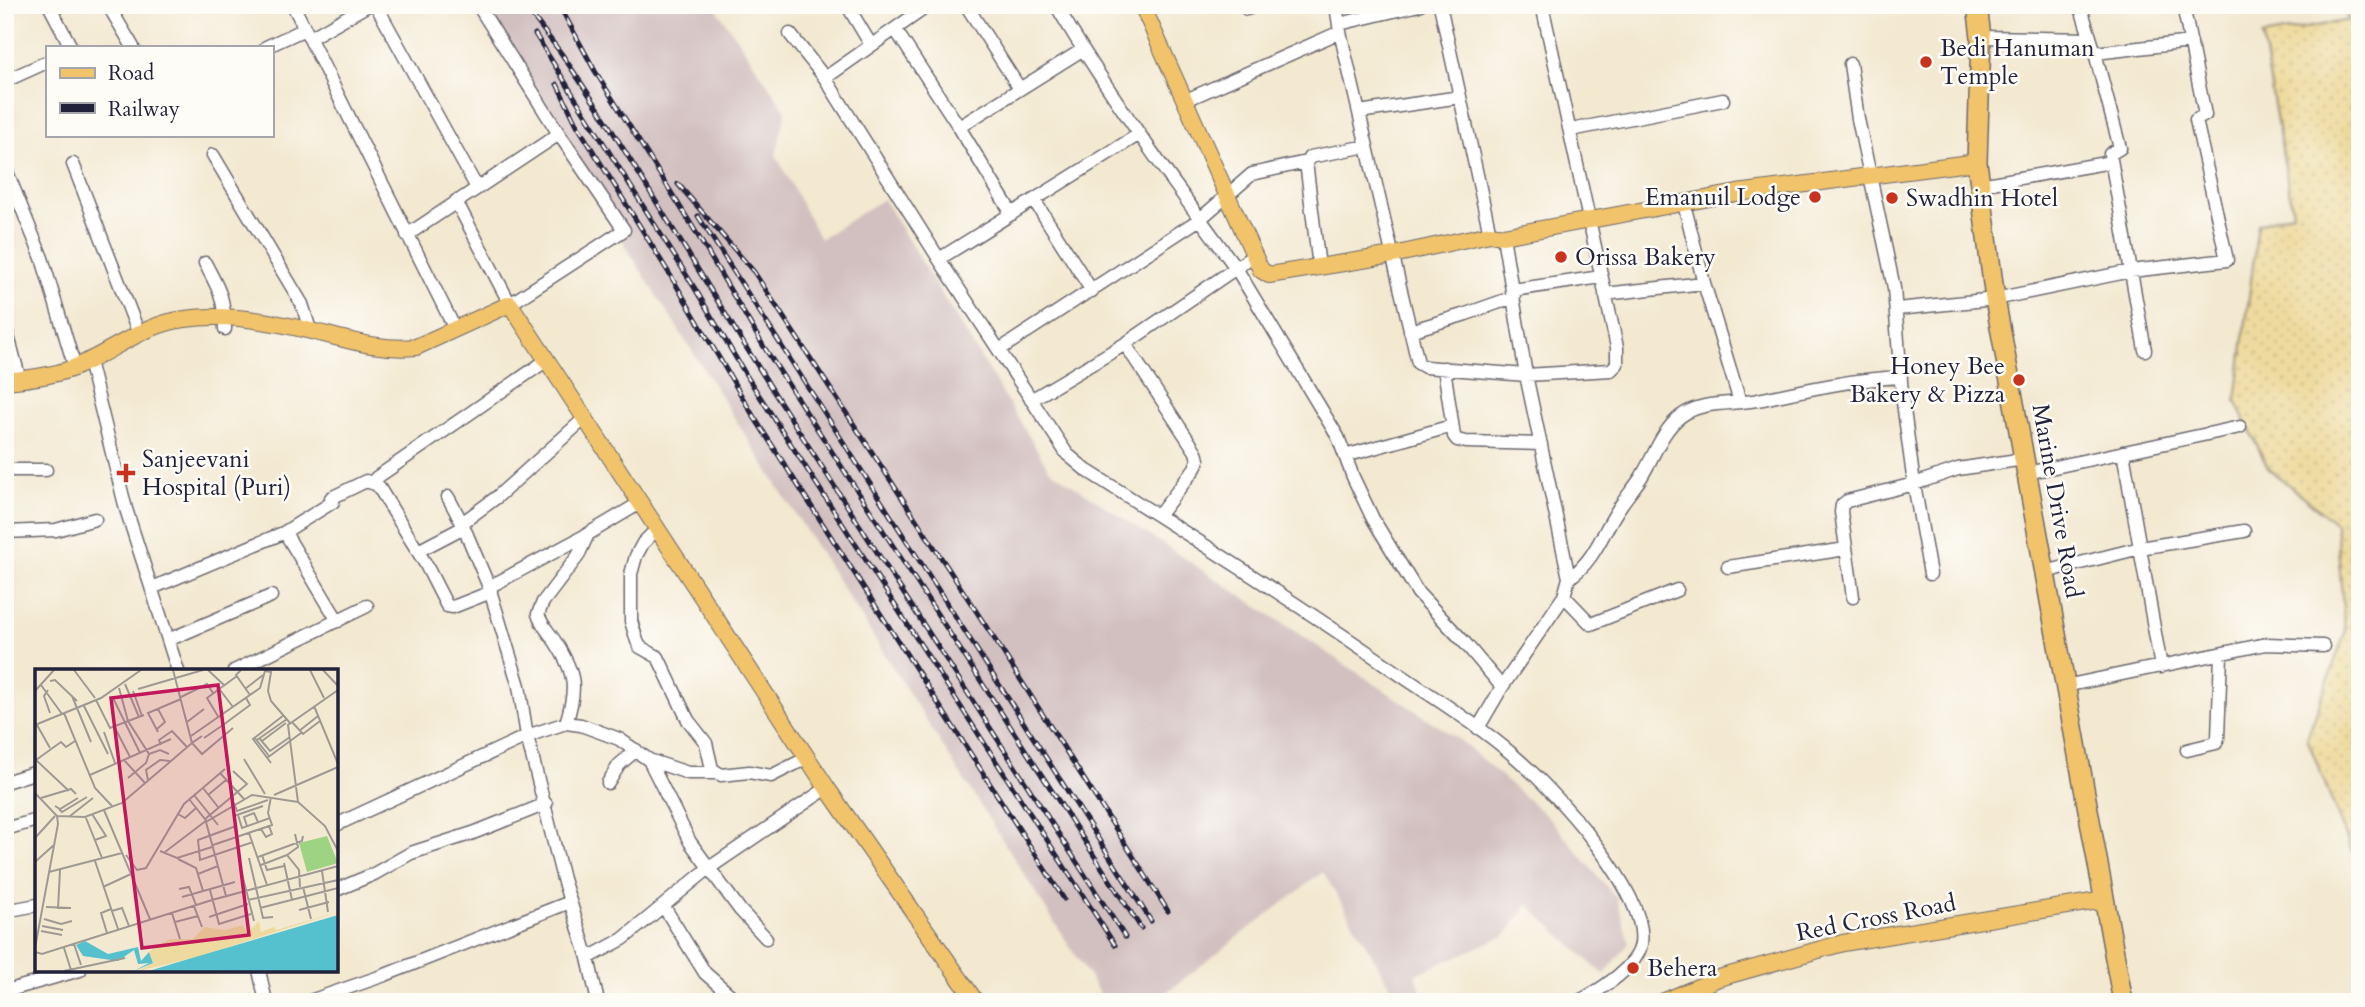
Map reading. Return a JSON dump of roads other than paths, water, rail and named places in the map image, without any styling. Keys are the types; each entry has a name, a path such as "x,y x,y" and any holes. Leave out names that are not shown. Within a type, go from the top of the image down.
{"highway":[{"name":"Marine Drive Road","path":"1977,5 1981,37 1977,162 1995,299 2123,1002"}],"main road":[{"path":"1142,5 1261,270 1269,275 1741,193 1977,162"},
{"path":"13,380 82,364 139,334 182,319 225,324 276,323 371,346 401,349 416,347 510,304 827,788 976,1002"},
{"name":"Red Cross Road","path":"1662,1002 1719,978 1843,943 2104,900"}],"street":[{"path":"49,5 70,46"},
{"path":"108,5 132,46"},
{"path":"293,5 456,329"},
{"path":"269,46 308,33 368,5"},
{"path":"376,5 477,188"},
{"path":"456,201 510,304 624,229 559,134 478,5"},
{"path":"847,5 871,46"},
{"path":"825,78 929,5"},
{"path":"966,5 1020,89"},
{"path":"1056,5 1138,135 1236,268 1338,437 1373,519 1418,593 1465,642 1502,687"},
{"path":"1242,5 1247,9 1259,5"},
{"path":"1336,5 1418,363 1424,367 1526,375 1615,368 1618,358 1616,347 1542,5"},
{"path":"1186,100 1340,28 1419,5"},
{"path":"1440,5 1492,235 1506,256 1526,375 1569,578 1564,596 1502,687 1478,728"},
{"path":"2080,5 2119,148 2110,154 2111,163 2145,350"},
{"path":"1897,309 1995,299 2131,271 2227,260 2196,120 2205,115 2183,5"},
{"path":"895,29 1012,214"},
{"path":"790,34 825,78 1067,454 1086,470 1258,578 1478,728 1514,755 1591,837 1637,909 1642,929 1640,949 1620,974 1577,1002"},
{"path":"1981,37 2090,39"},
{"path":"2095,53 2191,41"},
{"path":"959,127 1082,50"},
{"path":"5,82 46,62"},
{"path":"1850,64 1858,119 1897,309 1901,377 1914,484 1930,574"},
{"path":"1359,112 1460,97"},
{"path":"1571,130 1723,100"},
{"path":"407,235 559,134"},
{"path":"939,259 1138,135"},
{"path":"999,350 1200,219 1252,174 1306,162 1310,157 1367,146"},
{"path":"212,155 302,304 310,330"},
{"path":"1306,162 1319,267"},
{"path":"1980,185 2111,163"},
{"path":"74,164 139,334"},
{"path":"5,167 82,364 177,669"},
{"path":"1034,200 1091,291"},
{"path":"1684,204 1704,283 1740,402"},
{"path":"1031,400 1125,344 1254,255"},
{"path":"205,263 221,293 225,307 225,324"},
{"path":"1410,331 1466,314 1513,294 1601,277"},
{"path":"1605,294 1704,283"},
{"path":"5,325 13,380"},
{"path":"1125,344 1196,452 1198,460 1195,468 1158,515"},
{"path":"375,484 376,478 427,441 547,360"},
{"path":"1444,368 1454,436 1461,441 1541,444"},
{"path":"1569,578 1592,556 1619,507 1639,480 1673,423 1692,410 1858,380 1901,377"},
{"path":"418,551 463,525 585,418"},
{"path":"1345,456 1452,426"},
{"path":"1853,597 1841,512 1842,505 1847,501 1914,484 1958,469 2026,466 2123,452 2240,427"},
{"path":"2123,452 2161,667"},
{"path":"5,470 46,470"},
{"path":"152,588 283,533 366,481 375,484 418,551 447,607 453,607 490,590 640,503"},
{"path":"448,498 463,525 490,590 519,686 527,736 598,1002"},
{"path":"5,532 56,530 95,519"},
{"path":"657,528 643,543 631,573 631,621 640,647 659,657 688,720 706,743 715,773"},
{"path":"2045,572 2140,548 2244,531"},
{"path":"283,533 338,621"},
{"path":"566,723 573,700 573,680 565,659 538,614 543,602 578,556 588,534"},
{"path":"1728,567 1846,549"},
{"path":"1564,596 1591,624 1677,590"},
{"path":"168,640 271,596"},
{"path":"238,669 368,606"},
{"path":"2066,686 2266,644 2323,646"},
{"path":"2188,750 2216,743 2218,738 2221,654"},
{"path":"338,824 527,736 566,723 619,739 649,760 688,773 749,772 771,776 807,758"},
{"path":"608,783 619,765 636,750"},
{"path":"649,760 660,778 682,829 740,910 766,938"},
{"path":"5,782 35,773"},
{"path":"588,958 623,939 709,868 827,788"},
{"path":"338,889 374,874 411,853 546,804"},
{"path":"5,829 35,821"},
{"path":"307,1002 385,975 570,902"},
{"path":"5,911 35,905"},
{"path":"664,907 705,974 738,1002"},
{"path":"6,991 73,972"},
{"path":"259,972 263,1001"}],"railway":[{"path":"524,5 561,53 600,111 775,394 1125,937"},
{"path":"559,5 595,71 764,347 1141,928"},
{"path":"535,34 746,375 1115,945"},
{"path":"557,84 577,125 754,417 1064,899"},
{"path":"678,184 754,272 999,646 1168,911"},
{"path":"698,216 1151,921"}],"place":[{"name":"Bedi Hanuman Temple","path":"1926,62"},
{"name":"Emanuil Lodge","path":"1815,197"},
{"name":"Swadhin Hotel","path":"1892,198"},
{"name":"Orissa Bakery","path":"1561,257"},
{"name":"Honey Bee Bakery & Pizza","path":"2019,380"},
{"name":"Sanjeevani Hospital (Puri)","path":"126,473"},
{"name":"Behera","path":"1633,968"}]}
